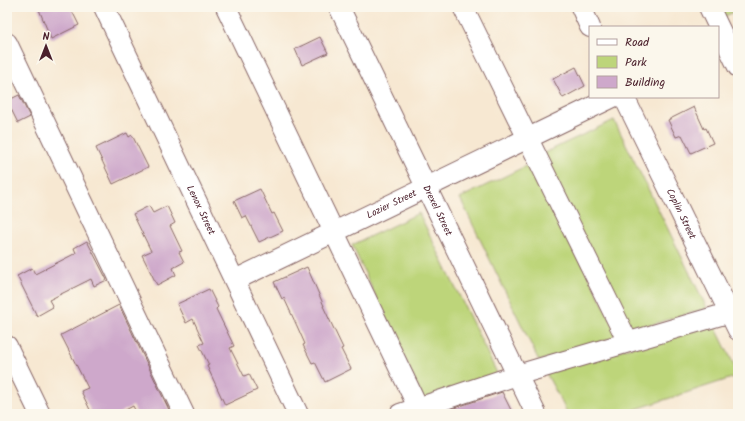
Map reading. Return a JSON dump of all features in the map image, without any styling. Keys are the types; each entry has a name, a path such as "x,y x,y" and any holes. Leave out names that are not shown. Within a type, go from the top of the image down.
{"street":[{"name":"Lenox Street","path":"104,7 298,414"},
{"path":"226,7 334,232 409,411 516,375 628,342 735,318"},
{"name":"Drexel Street","path":"339,7 536,414"},
{"path":"463,7 628,342"},
{"path":"580,7 590,26"},
{"path":"709,7 727,41 738,67"},
{"path":"7,43 184,414"},
{"name":"Lozier Street","path":"235,280 611,98"},
{"name":"Coplin Street","path":"625,98 735,318"},
{"path":"7,346 40,414"}],"green space":[{"path":"718,7 738,7 738,10 723,17"},
{"path":"614,120 707,308 630,331 542,154"},
{"path":"532,163 619,336 539,361 460,198"},
{"path":"419,213 498,375 423,399 352,245"},
{"path":"713,322 738,373 738,376 621,414 568,414 546,373"}],"building":[{"path":"38,7 70,7 79,25 51,39"},
{"path":"320,37 328,53 302,65 295,49"},
{"path":"576,67 585,86 563,98 553,79"},
{"path":"19,95 30,117 18,123 7,101"},
{"path":"694,107 704,129 706,128 713,143 691,153 682,135 676,137 668,120"},
{"path":"127,133 129,137 132,135 148,167 113,184 96,148"},
{"path":"260,189 272,214 274,213 283,231 259,242 246,216 242,218 234,201"},
{"path":"149,206 153,213 167,206 175,223 170,226 182,251 179,252 184,262 173,268 176,275 157,285 142,255 151,251 133,214"},
{"path":"87,241 107,280 94,286 91,279 49,300 53,307 37,316 17,276 32,268 35,274 76,253 74,248"},
{"path":"307,267 323,306 343,348 341,349 351,369 325,382 315,362 312,363 284,298 282,299 274,282"},
{"path":"209,289 218,307 216,309 234,346 230,348 244,376 249,374 257,390 225,405 207,366 209,365 199,345 204,343 193,319 186,323 177,304"},
{"path":"119,305 171,414 137,414 133,406 118,414 92,414 81,391 88,388 61,335"},
{"path":"502,392 513,414 442,414 442,412"}]}
